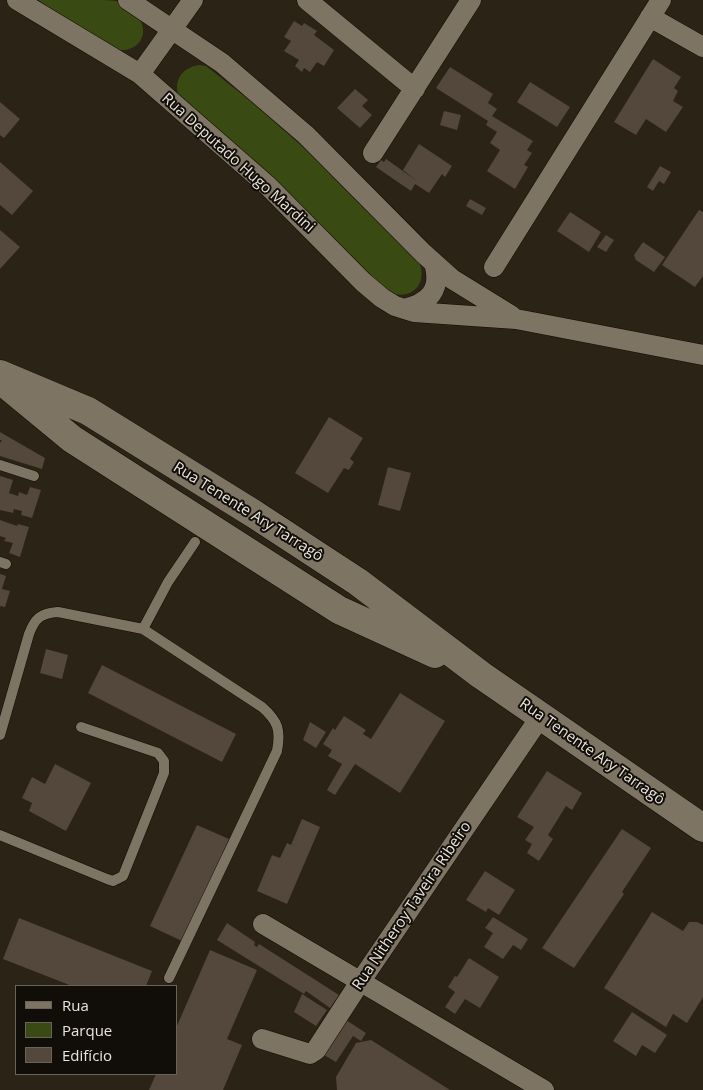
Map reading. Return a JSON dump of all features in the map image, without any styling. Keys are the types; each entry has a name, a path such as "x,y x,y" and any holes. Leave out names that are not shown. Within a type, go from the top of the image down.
{"main road":[{"name":"Rua Tenente Ary Tarragô","path":"0,374 88,411 245,509 358,582 482,675 703,828"},
{"name":"Rua Tenente Ary Tarragô","path":"0,380 72,439 339,610 482,675"}],"street":[{"name":"Rua Deputado Hugo Mardini","path":"17,0 140,74 268,186 382,298 414,312 516,319 703,355"},
{"name":"Rua Deputado Hugo Mardini","path":"128,0 222,63 306,135 452,279 516,319"},
{"path":"140,74 193,0"},
{"path":"373,154 472,0"},
{"path":"314,3 415,88"},
{"path":"494,267 656,8 703,47"},
{"path":"404,309 420,305 432,294 436,286 434,263"},
{"name":"Rua Nitheroy Taveira Ribeiro","path":"262,1039 307,1053 313,1052 541,716"},
{"path":"263,924 539,1088"}],"lane":[{"path":"0,465 34,476"},
{"path":"143,629 168,582 196,542"},
{"path":"0,735 33,623 39,616 47,612 58,612 143,629 262,706 272,715 277,725 279,738 277,751 169,978"},
{"path":"0,835 107,880 113,881 123,876 164,773 164,761 158,753 81,727"}],"green space":[{"path":"38,0 102,0 120,2 138,17 142,24 142,37 130,49 118,50 112,48"},
{"path":"199,65 206,66 252,102 338,178 418,260 422,276 416,288 404,294 388,292 294,200 179,98 177,86 180,76 187,69"}],"building":[{"path":"294,21 302,26 304,23 317,31 314,35 334,50 324,66 317,62 310,72 304,68 302,72 295,66 299,60 284,51 291,41 284,37"},
{"path":"653,59 681,77 674,88 678,91 673,101 683,107 666,132 646,119 636,135 614,122"},
{"path":"450,67 493,94 488,103 497,109 492,116 533,141 527,150 532,153 524,165 528,167 515,189 487,171 500,150 490,143 497,132 486,125 488,121 436,88"},
{"path":"530,82 570,107 557,127 517,102"},
{"path":"355,89 368,100 362,106 372,115 360,128 337,108"},
{"path":"0,102 20,119 4,138 0,135"},
{"path":"444,111 461,115 457,130 440,125"},
{"path":"419,144 452,166 445,177 442,174 429,193 415,184 411,191 376,167 381,160 384,162 386,159 417,181 403,170"},
{"path":"0,162 33,191 12,215 0,205"},
{"path":"660,166 671,172 664,184 659,181 653,191 647,187"},
{"path":"470,199 486,208 482,215 466,206"},
{"path":"699,210 703,212 703,276 695,287 662,265"},
{"path":"570,212 601,232 589,252 557,231"},
{"path":"0,230 20,247 0,269"},
{"path":"606,235 614,240 606,252 597,247"},
{"path":"643,242 665,257 654,272 636,260 634,255"},
{"path":"329,417 363,438 350,459 354,462 349,470 344,468 328,493 295,473"},
{"path":"0,432 45,458 42,469 0,456 0,443 2,440 0,440"},
{"path":"388,467 411,473 400,511 378,505"},
{"path":"0,476 13,480 9,493 18,496 19,492 27,495 30,487 41,490 32,518 21,515 22,511 14,509 13,513 0,510"},
{"path":"0,520 17,526 18,524 29,527 20,557 9,553 13,543 4,541 6,538 0,536"},
{"path":"0,574 6,576 2,589 10,591 5,607 0,606"},
{"path":"46,649 68,655 62,679 40,673"},
{"path":"102,665 236,734 222,762 88,693"},
{"path":"400,693 445,721 400,793 355,764 335,795 327,790 342,764 328,756 332,750 323,744 333,728 335,730 344,716 366,730 363,734 371,739"},
{"path":"310,722 326,732 316,748 303,740"},
{"path":"55,764 91,783 66,831 29,811 32,803 22,798 32,777 45,784"},
{"path":"547,771 582,793 572,810 566,806 548,835 553,839 539,861 527,853 532,844 525,840 534,827 517,817"},
{"path":"302,819 320,827 287,904 257,891 272,855 280,858 287,843 291,845"},
{"path":"197,825 229,839 182,941 150,926"},
{"path":"622,829 651,848 622,892 624,894 574,968 542,948"},
{"path":"485,871 515,890 499,915 488,908 486,912 466,900"},
{"path":"652,912 683,931 689,922 697,922 703,925 703,997 687,1023 673,1014 666,1027 604,988"},
{"path":"493,917 528,939 521,950 513,945 503,959 484,947 493,933 485,928"},
{"path":"19,918 152,971 146,985 69,985 3,959"},
{"path":"227,923 255,942 254,945 257,947 259,944 339,995 330,1008 306,991 304,994 217,940"},
{"path":"210,950 257,970 227,1039 242,1045 223,1090 149,1090 156,1075 178,1075 178,1023"},
{"path":"469,958 499,977 480,1008 465,999 455,1014 445,1007 455,992 448,987"},
{"path":"302,994 327,1010 316,1026 294,1012"},
{"path":"632,1012 667,1035 655,1053 642,1045 636,1056 613,1041"},
{"path":"346,1020 366,1033 361,1041 353,1036 336,1062 324,1055"},
{"path":"371,1040 450,1090 337,1090 336,1077 356,1043"}]}
